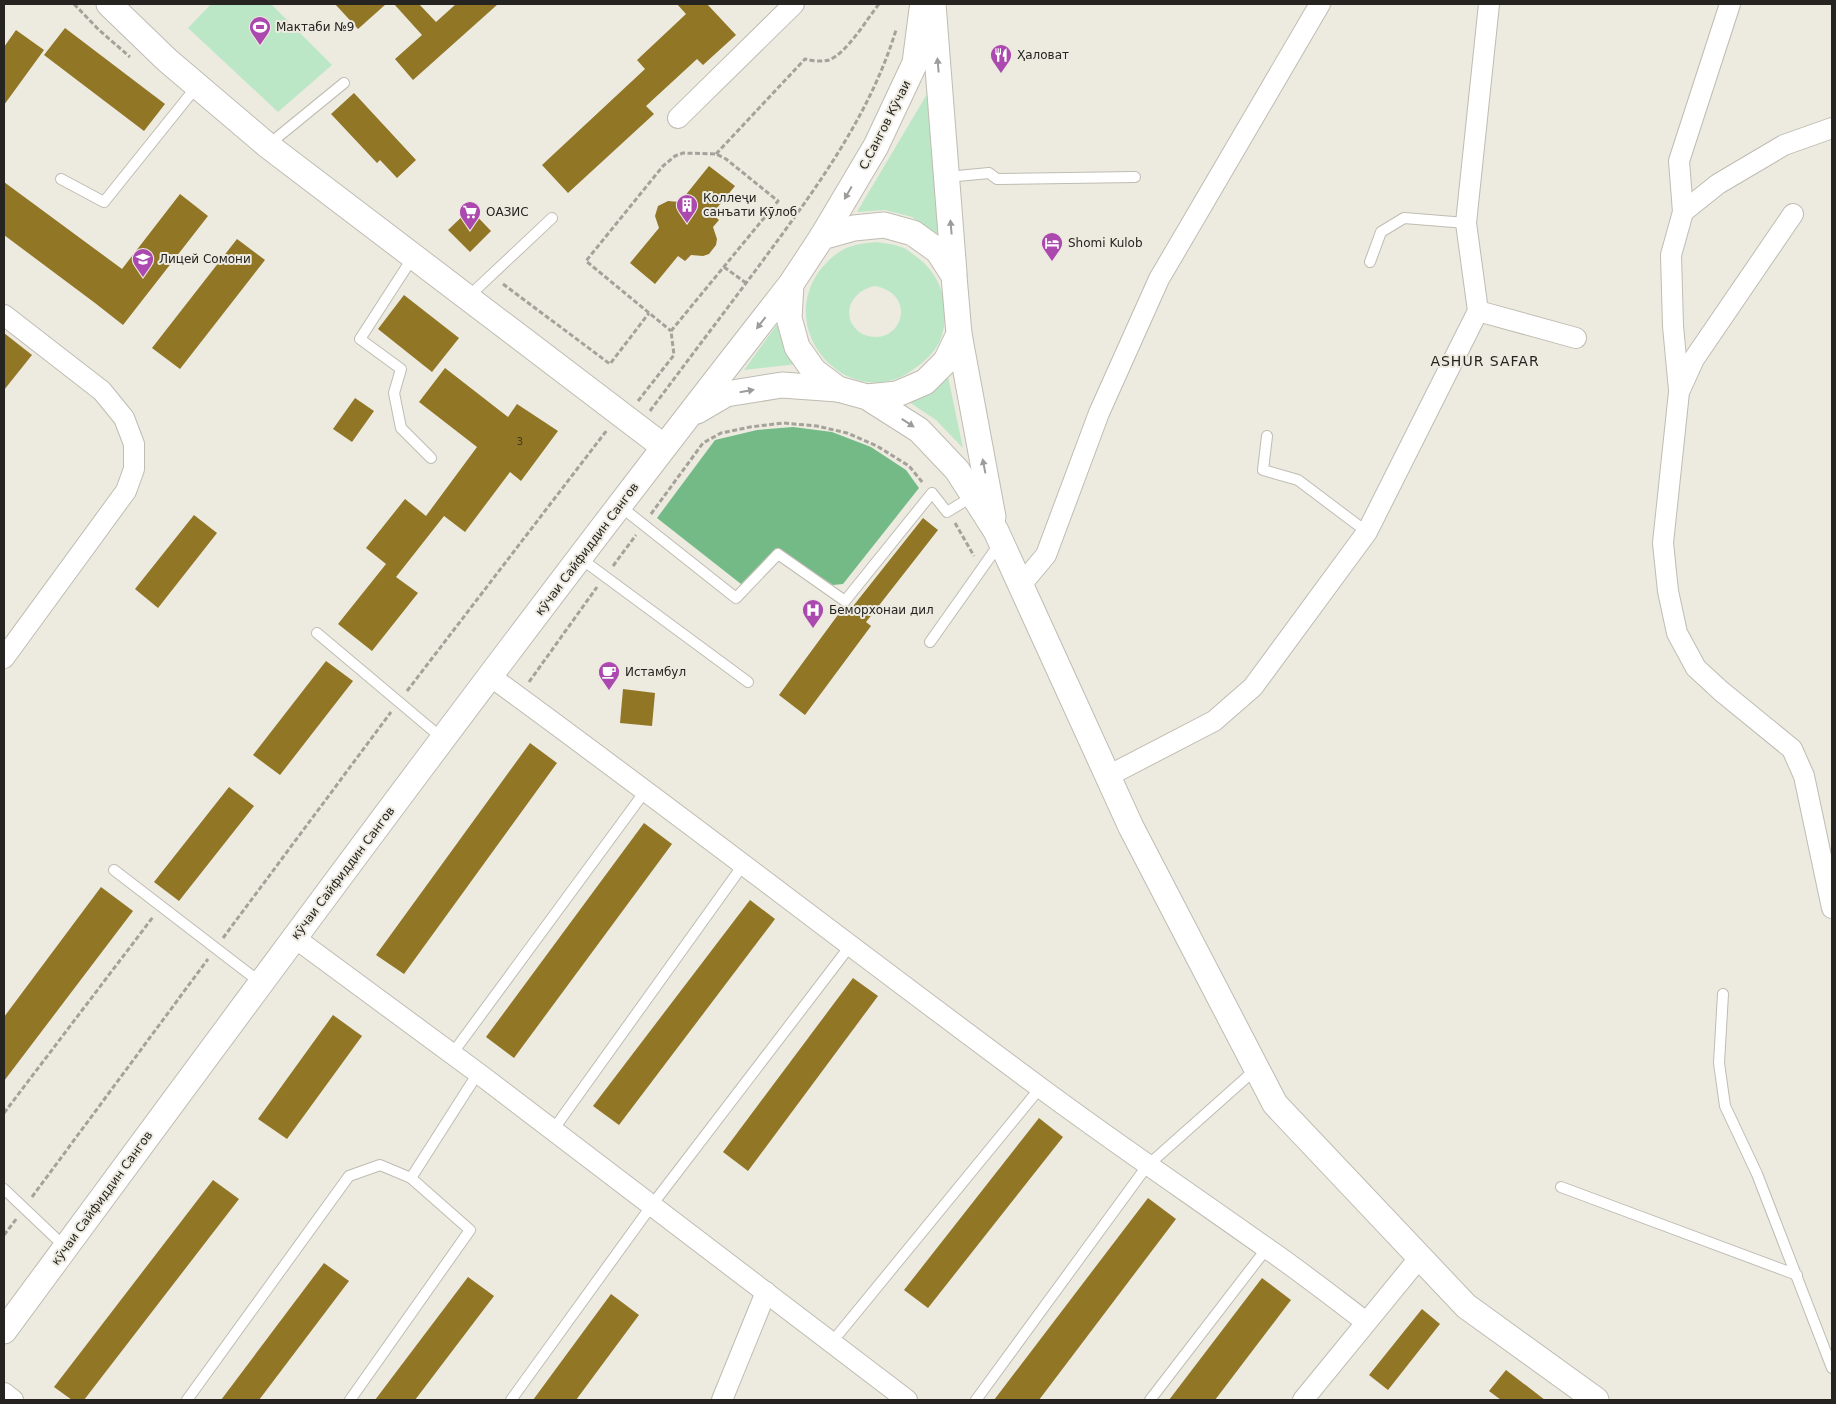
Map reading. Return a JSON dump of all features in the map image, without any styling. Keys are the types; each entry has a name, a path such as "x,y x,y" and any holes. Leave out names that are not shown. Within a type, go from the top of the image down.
{"street":[{"path":"109,4 167,60 267,145 468,298 632,414 664,447"},
{"path":"678,118 794,4"},
{"name":"С.Сангов Кӯчаи","path":"822,237 876,146 915,63 923,4"},
{"path":"933,4 959,334 998,537"},
{"path":"1020,586 1046,555 1099,413 1159,279 1320,4"},
{"path":"1108,776 1214,721 1253,688 1367,532 1478,311 1466,223 1488,4"},
{"path":"1730,4 1679,161 1683,212 1671,255 1673,326 1679,392 1663,543 1668,591 1677,633 1696,668 1792,749 1804,776 1832,908"},
{"path":"1683,212 1718,184 1784,145 1832,128"},
{"path":"1679,392 1694,359 1793,214"},
{"path":"687,417 791,284 822,237 854,228 884,225 913,233 938,251 954,276"},
{"path":"791,284 789,318 797,347 814,371 838,389"},
{"path":"1478,311 1576,338"},
{"path":"4,314 102,391 124,418 134,444 134,469 126,491 4,658"},
{"path":"867,397 897,394 924,382 946,361 959,334"},
{"path":"687,417 726,394 782,385 838,389 867,397 919,430 957,470 998,537 1131,827 1275,1104 1466,1306 1596,1400"},
{"name":"кӯчаи Сайфиддин Сангов","path":"4,1331 490,676 687,417"},
{"path":"490,676 646,790 743,866 1040,1088 1147,1166 1267,1248 1366,1322"},
{"path":"295,938 652,1204 907,1400"},
{"path":"1303,1400 1420,1257"},
{"path":"722,1400 766,1292"},
{"path":"4,1393 14,1400"}],"lane":[{"path":"267,145 344,83"},
{"path":"61,179 104,202 197,85"},
{"path":"946,177 989,173 997,179 1135,177"},
{"path":"468,298 552,218"},
{"path":"1370,262 1381,232 1404,218 1466,223"},
{"path":"413,256 360,339 401,369 394,393 401,428 430,458"},
{"path":"1267,436 1264,470 1298,480 1367,532"},
{"path":"619,506 736,598 778,554 845,601 932,493 947,512 974,496"},
{"path":"930,642 982,569 998,537"},
{"path":"580,558 748,682"},
{"path":"318,633 443,739"},
{"path":"452,1054 646,790"},
{"path":"552,1130 743,866"},
{"path":"114,870 261,983"},
{"path":"511,1400 652,1204 850,946"},
{"path":"1722,994 1719,1063 1725,1106 1758,1174 1832,1368"},
{"path":"976,1400 1147,1166 1256,1069"},
{"path":"410,1178 478,1073"},
{"path":"832,1342 1040,1088"},
{"path":"187,1400 349,1176 380,1165 410,1178 470,1230 350,1400"},
{"path":"1562,1187 1796,1275"},
{"path":"4,1189 66,1247"},
{"path":"1150,1400 1267,1248"}],"path":[{"path":"716,154 805,59 812,61 828,60 840,53 879,4"},
{"path":"4,1235 399,702 632,414 746,283 814,191 840,150 869,98 888,55 899,22"},
{"path":"632,414 674,355 671,331 586,261 663,166 676,156 684,153 716,154 726,159 778,201 671,331"},
{"path":"724,267 746,283"},
{"path":"503,284 610,364 649,313"},
{"path":"519,697 703,443 721,433 783,423 818,426 847,433 877,446 909,466 932,493"},
{"path":"947,512 960,530 982,569"},
{"path":"4,1113 162,906"}],"green space":[{"name":"Мактаби №9","path":"211,4 271,4 332,65 278,112 188,28"},
{"path":"930,89 938,235 912,217 885,210 857,212"},
{"path":"875,242 908,250 923,262 931,271 942,292 945,314 941,338 936,348 924,361 911,371 888,381 865,382 844,374 826,361 813,342 806,320 807,297 818,273 836,254 855,245","holes":["875,286 888,291 897,298 901,308 896,326 889,333 880,337 860,333 852,324 849,315 854,298 864,290"]},
{"path":"779,322 797,364 744,370"},
{"path":"947,372 963,448 936,420 906,400"},
{"path":"793,427 832,432 871,447 906,470 919,488 843,584 833,585 776,548 741,584 657,518 715,440 757,430"}],"building":[{"name":"Мактаби №9","path":"335,4 386,4 358,29"},
{"path":"394,4 419,4 436,22 456,4 498,4 413,80 395,59 422,35"},
{"path":"677,4 707,4 736,35 703,65 697,59 646,106 654,114 568,193 542,165 645,69 637,60 686,14"},
{"path":"65,28 165,104 144,131 44,55"},
{"path":"16,30 44,50 4,105 4,47"},
{"path":"354,93 416,160 397,178 380,160 377,163 331,114"},
{"name":"Коллеҷи санъати Кӯлоб","path":"709,166 735,186 712,214 719,220 713,227 717,239 716,245 709,254 703,256 691,255 685,261 678,256 655,284 630,263 659,228 655,216 658,206 668,201 680,202"},
{"path":"4,182 122,269 180,194 208,216 123,325 4,235"},
{"name":"ОАЗИС","path":"470,209 491,231 470,252 448,230"},
{"path":"237,239 265,260 180,369 152,348"},
{"path":"404,295 459,338 432,372 378,329"},
{"path":"4,333 32,355 4,390"},
{"path":"445,368 508,417 517,404 558,431 521,481 510,472 465,532 444,516 396,577 418,593 372,651 338,624 386,564 366,548 405,499 426,516 477,447 419,402"},
{"path":"355,398 374,411 352,442 333,429"},
{"path":"194,515 217,533 158,608 135,589"},
{"path":"923,518 938,530 866,622 871,626 805,715 779,695 843,608 850,610"},
{"path":"326,661 353,681 280,775 253,755"},
{"path":"623,689 655,693 652,726 620,723"},
{"path":"530,743 557,763 404,974 376,955"},
{"path":"229,787 254,806 179,901 154,882"},
{"path":"644,823 672,844 514,1058 486,1037"},
{"path":"101,887 133,911 4,1081 4,1017"},
{"path":"750,900 775,919 619,1125 593,1106"},
{"path":"853,978 878,996 748,1171 723,1152"},
{"path":"333,1015 362,1036 287,1139 258,1119"},
{"path":"1039,1118 1063,1137 928,1308 904,1290"},
{"path":"213,1180 239,1199 84,1400 72,1400 54,1387"},
{"path":"1148,1198 1176,1219 1039,1400 994,1400"},
{"path":"324,1263 349,1281 259,1400 221,1400"},
{"path":"468,1277 494,1296 415,1400 375,1400"},
{"path":"1262,1278 1291,1300 1215,1400 1169,1400"},
{"path":"611,1294 639,1315 576,1400 533,1400"},
{"path":"1422,1309 1440,1324 1388,1390 1369,1375"},
{"path":"1506,1370 1545,1400 1501,1400 1489,1391"}],"place":[{"name":"Мактаби №9","path":"260,46"},
{"name":"Ҳаловат","path":"1001,74"},
{"name":"Коллеҷи санъати Кӯлоб","path":"687,224"},
{"name":"ОАЗИС","path":"470,231"},
{"name":"Shomi Kulob","path":"1052,262"},
{"name":"Лицей Сомони","path":"143,278"},
{"name":"Беморхонаи дил","path":"813,629"},
{"name":"Истамбул","path":"609,691"}],"district":[{"name":"ASHUR SAFAR","path":"1485,361"}]}
